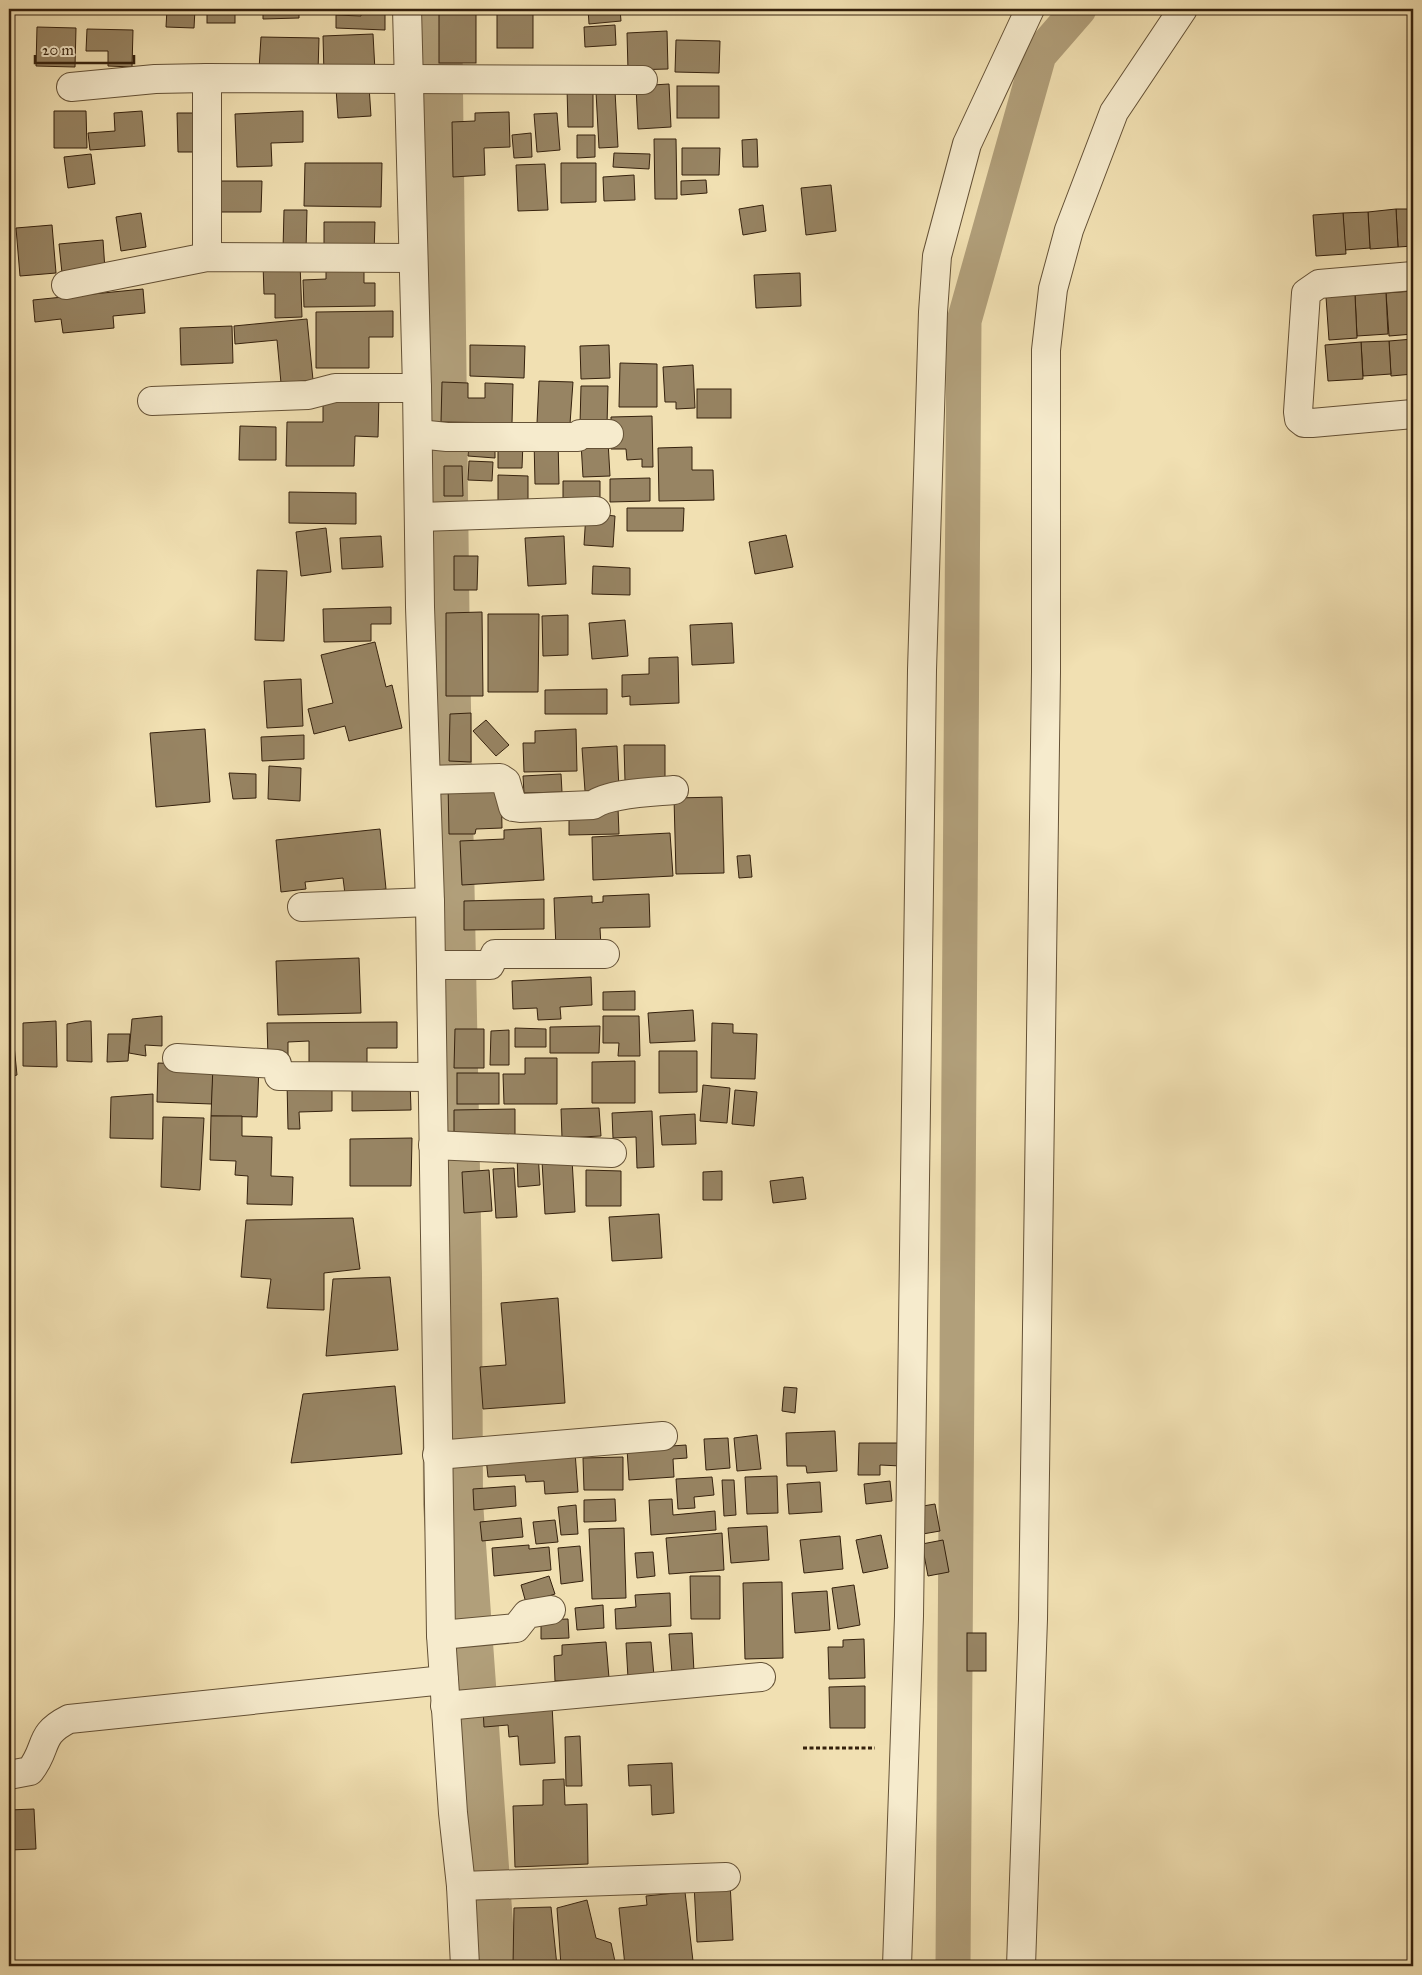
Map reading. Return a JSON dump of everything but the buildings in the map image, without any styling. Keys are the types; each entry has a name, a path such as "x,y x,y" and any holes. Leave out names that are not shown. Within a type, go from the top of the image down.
{"street":[{"path":"407,9 422,78 414,258 417,388 431,436 434,516 420,607 438,780 430,902 441,964 432,1077 445,1145 449,1455 458,1634 457,1698 476,1885 465,1966"},
{"path":"897,1966 906,1748 922,670 937,265 967,144 1030,9"},
{"path":"1021,1966 1033,1609 1046,672 1046,350 1053,289 1069,230 1114,112 1183,9"},
{"path":"207,257 208,78"},
{"path":"72,87 154,79 208,78 643,80"},
{"path":"66,285 207,257 414,258"},
{"path":"1413,276 1319,284 1306,293 1298,412 1299,419 1304,423 1413,414"},
{"path":"152,401 308,394 334,388 417,388"},
{"path":"431,436 578,437 580,434 609,434"},
{"path":"434,516 596,511"},
{"path":"438,780 500,778 506,782 512,807 520,808 593,805 624,795 674,790"},
{"path":"302,907 430,902"},
{"path":"441,964 490,965 495,954 604,954"},
{"path":"177,1058 277,1064 279,1076 432,1077"},
{"path":"445,1145 612,1153"},
{"path":"449,1455 663,1436"},
{"path":"458,1634 516,1628 527,1614 551,1610"},
{"path":"9,1775 30,1771 39,1760 47,1734 56,1725 69,1719 457,1698 761,1677"},
{"path":"476,1885 726,1877"}],"path":[{"path":"803,1748 906,1748"}],"waterway":[{"path":"432,9 440,656 452,1274 453,1503 486,1966"},
{"path":"953,1966 964,321 1039,55 1079,9"}]}
